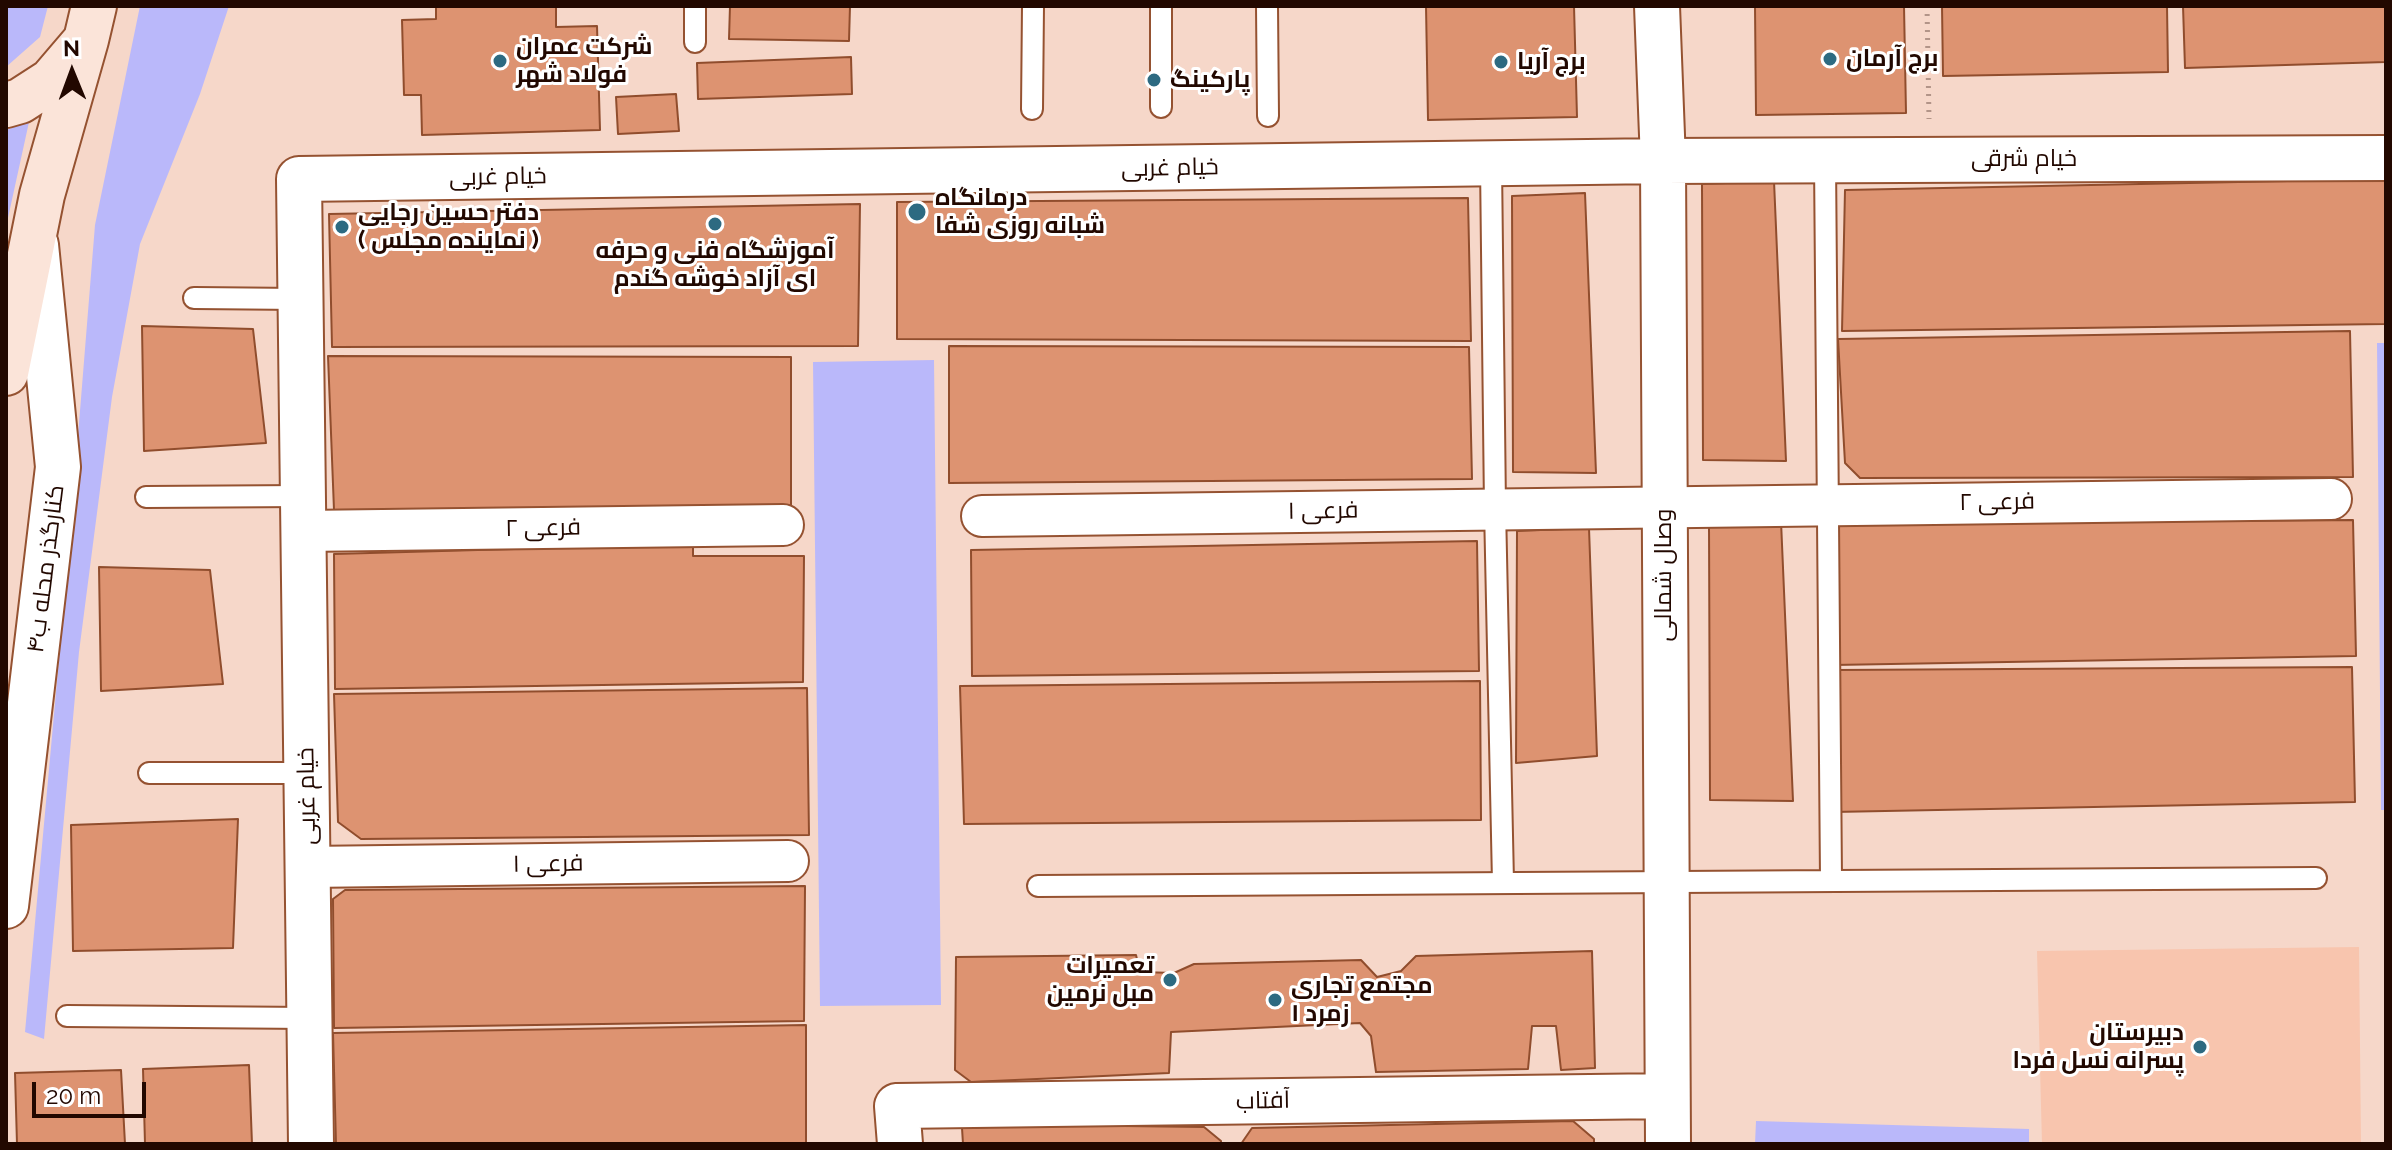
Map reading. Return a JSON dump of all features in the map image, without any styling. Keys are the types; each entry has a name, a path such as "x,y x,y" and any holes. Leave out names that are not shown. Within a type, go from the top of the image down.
{"main road":[{"path":"6,105 20,101 51,81 90,23"},
{"path":"6,373 42,195 90,23"}],"street":[{"name":"وصال شمالی","path":"1657,6 1663,161 1668,1144"},
{"name":"خیام شرقی","path":"1663,161 2386,158"},
{"name":"خیام غربی","path":"311,1144 299,179 1663,161"},
{"name":"کنارگذر محله ب۴","path":"6,906 58,467 35,231"},
{"name":"فرعی ۲","path":"1664,506 2331,499"},
{"name":"فرعی ۱","path":"982,516 1664,506"},
{"name":"فرعی ۲","path":"303,513 783,525"},
{"name":"فرعی ۱","path":"307,867 788,861"},
{"name":"آفتاب","path":"900,1144 897,1106 1667,1096"}],"lane":[{"path":"695,6 695,42"},
{"path":"1032,109 1033,6"},
{"path":"1161,6 1161,107"},
{"path":"1267,6 1268,116"},
{"path":"1825,160 1831,880"},
{"path":"1491,164 1503,882"},
{"path":"194,298 300,299"},
{"path":"146,497 303,513"},
{"path":"149,773 306,773"},
{"path":"1038,886 2316,878"},
{"path":"67,1016 309,1018"}],"path":[{"path":"1927,6 1929,160"}],"shaded area":[{"path":"6,6 48,6 40,37 6,67"},
{"path":"140,6 229,6 200,94 140,244 112,397 79,652 44,1039 25,1032 95,225"},
{"path":"29,122 6,227 6,130"},
{"path":"2377,343 2386,343 2386,810 2381,810"},
{"path":"934,360 941,1005 820,1006 813,362"},
{"name":"دبیرستان پسرانه نسل فردا","path":"2359,947 2361,1144 2042,1144 2037,951"},
{"path":"1756,1121 2029,1129 2029,1144 1755,1144"}],"building":[{"name":"شرکت عمران فولاد شهر","path":"436,6 556,6 556,27 597,26 600,130 422,135 421,95 404,95 402,20 436,19"},
{"path":"730,6 850,6 849,41 729,39"},
{"name":"برج آریا","path":"1426,6 1574,6 1577,117 1428,120"},
{"name":"برج آرمان","path":"1755,6 1904,6 1906,113 1756,115"},
{"path":"1942,6 2167,6 2168,72 1943,76"},
{"path":"2183,6 2386,6 2386,62 2185,68"},
{"path":"851,57 852,94 698,99 697,63"},
{"path":"676,94 679,131 618,134 616,97"},
{"path":"2386,179 2386,324 1842,331 1845,190"},
{"path":"1774,181 1786,461 1703,460 1702,184"},
{"path":"1585,193 1596,473 1513,472 1512,196"},
{"path":"1468,198 1471,341 897,339 897,202"},
{"path":"860,204 858,346 332,347 329,214"},
{"path":"142,326 253,329 266,443 144,451"},
{"path":"2350,331 2353,477 1860,478 1845,463 1838,339"},
{"path":"949,346 1469,347 1472,479 949,483"},
{"path":"328,356 791,357 791,508 334,510"},
{"path":"2353,520 2356,656 1833,665 1836,523"},
{"path":"1781,521 1793,801 1710,800 1709,524"},
{"path":"1589,528 1597,756 1516,763 1517,531"},
{"path":"1477,541 1479,671 972,676 971,550"},
{"path":"693,544 693,556 804,556 803,682 335,689 334,554"},
{"path":"99,567 210,570 223,684 101,691"},
{"path":"2352,667 2355,802 1833,812 1835,670"},
{"path":"1480,681 1481,820 964,824 960,686"},
{"path":"807,688 809,835 361,839 338,822 334,694"},
{"path":"238,819 233,948 73,951 71,825"},
{"path":"805,886 804,1021 334,1028 333,899 345,890"},
{"name":"مجتمع تجاری زمرد ۱","path":"1592,951 1595,1068 1561,1070 1556,1026 1532,1026 1528,1069 1376,1072 1371,1036 1360,1023 1171,1032 1169,1073 971,1082 955,1070 956,957 1136,955 1140,972 1174,973 1194,964 1361,960 1377,977 1401,971 1416,956"},
{"path":"806,1025 806,1144 336,1144 333,1033"},
{"path":"249,1065 252,1144 145,1144 143,1069"},
{"path":"121,1070 125,1144 17,1144 15,1073"},
{"path":"1573,1121 1594,1139 1594,1144 1241,1144 1252,1128"},
{"path":"1043,1125 1204,1127 1221,1144 963,1144 962,1128"}],"place":[{"name":"برج آرمان","path":"1830,59"},
{"name":"شرکت عمران فولاد شهر","path":"500,61"},
{"name":"برج آریا","path":"1501,62"},
{"name":"پارکینگ","path":"1154,80"},
{"name":"درمانگاه شبانه روزی شفا","path":"917,212"},
{"name":"آموزشگاه فنی و حرفه ای آزاد خوشه گندم","path":"715,224"},
{"name":"دفتر حسین رجایی ( نماینده مجلس )","path":"342,227"},
{"name":"تعمیرات مبل نرمین","path":"1170,980"},
{"name":"مجتمع تجاری زمرد ۱","path":"1275,1000"},
{"name":"دبیرستان پسرانه نسل فردا","path":"2200,1047"}]}
